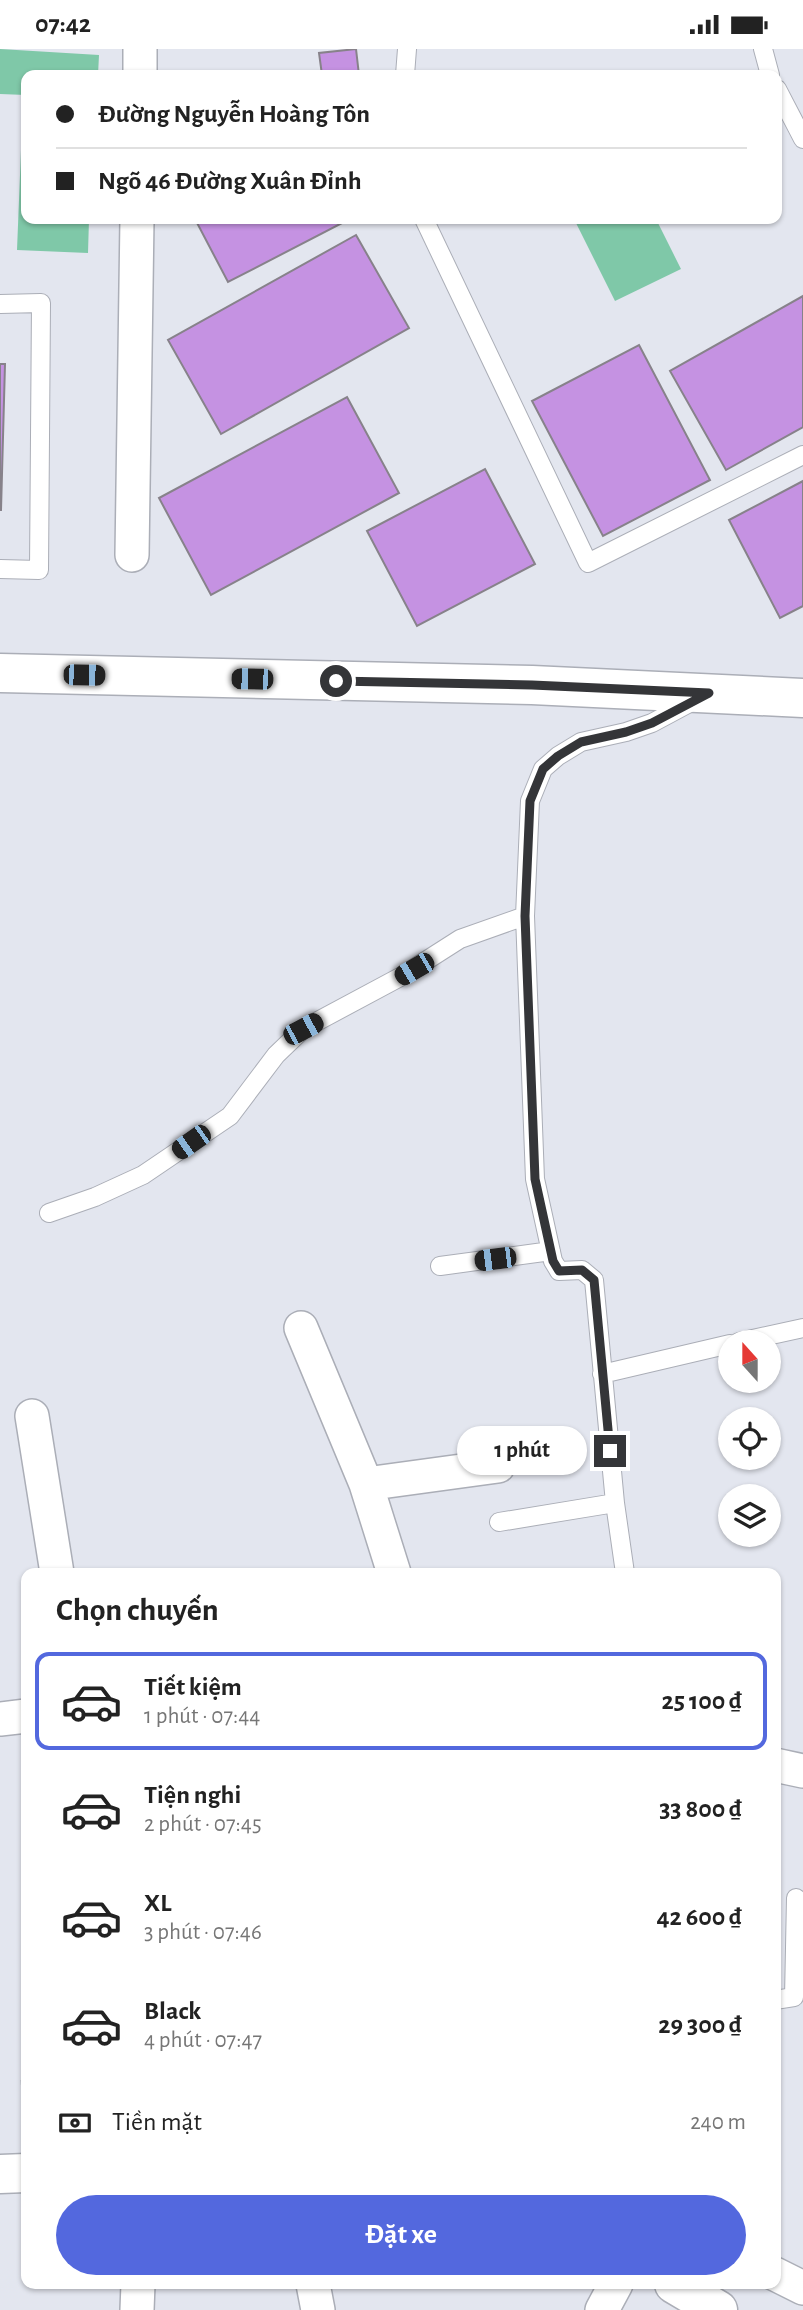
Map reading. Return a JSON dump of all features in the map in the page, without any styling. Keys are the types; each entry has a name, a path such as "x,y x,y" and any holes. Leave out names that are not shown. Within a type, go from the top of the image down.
{"main road":[{"path":"0,673 532,685 803,698"},
{"path":"0,2174 21,2173"},
{"path":"682,2289 718,2310"}],"street":[{"path":"140,49 140,70"},
{"path":"132,555 137,224"},
{"path":"301,1328 366,1484 392,1568"},
{"path":"32,1416 56,1568"},
{"path":"366,1484 498,1466"},
{"path":"0,1719 21,1717"},
{"path":"781,1766 803,1771"},
{"path":"781,2277 803,2288"},
{"path":"137,2310 138,2289"},
{"path":"314,2289 318,2310"},
{"path":"602,2310 613,2289"},
{"path":"788,2310 803,2296"}],"lane":[{"path":"406,70 408,49"},
{"path":"763,49 769,70"},
{"path":"782,99 803,139"},
{"path":"426,224 588,563 803,455"},
{"path":"0,304 41,303 39,570 0,569"},
{"path":"624,1568 615,1503 594,1280 582,1270 559,1271 553,1261 535,1179 525,916 530,801 543,769 581,742 652,723 709,693"},
{"path":"49,1213 95,1197 143,1175 230,1116 276,1055 303,1029 408,972 460,939 525,916"},
{"path":"440,1266 551,1251"},
{"path":"781,1333 803,1328"},
{"path":"602,1374 718,1347"},
{"path":"499,1522 615,1503"},
{"path":"781,1999 794,1997 796,1898"}],"green space":[{"path":"0,49 99,55 98,70 21,70 21,95 0,94"},
{"path":"21,150 21,224 89,224 88,253 17,250"},
{"path":"576,224 658,224 681,269 615,301"}],"building":[{"path":"356,49 358,70 321,70 319,53"},
{"path":"198,224 340,224 228,282"},
{"path":"356,235 409,328 221,434 168,340"},
{"path":"803,296 803,427 726,470 670,371"},
{"path":"639,345 710,480 603,536 532,401"},
{"path":"0,364 5,364 1,510 0,510"},
{"path":"347,397 399,493 211,595 159,498"},
{"path":"485,469 535,564 417,626 367,531"},
{"path":"803,481 803,606 780,618 729,520"}],"route":[{"path":"336,681 532,685 709,693 652,723 581,742 543,769 530,801 525,916 535,1179 553,1261 559,1271 582,1270 594,1280 610,1451"}]}
